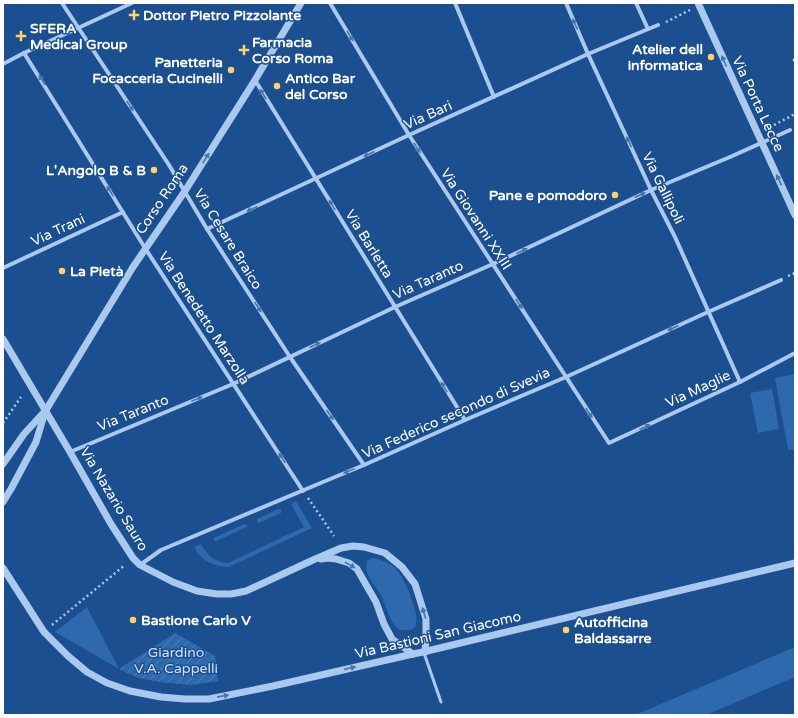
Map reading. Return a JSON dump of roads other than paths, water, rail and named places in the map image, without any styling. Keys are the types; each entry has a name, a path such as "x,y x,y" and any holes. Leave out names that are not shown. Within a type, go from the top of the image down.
{"street":[{"name":"Via Cesare Braico","path":"62,3 185,191 207,229 290,357 364,465"},
{"path":"3,64 132,3"},
{"name":"Corso Roma","path":"46,410 145,248 185,191 255,80 301,3"},
{"name":"Via Giovanni XXIII","path":"330,3 409,135 609,443"},
{"path":"455,3 494,98"},
{"name":"Via Gallipoli","path":"566,3 651,190 675,237 740,382"},
{"path":"636,3 648,29"},
{"name":"Via Porta Lecce","path":"698,3 795,215"},
{"name":"Via Bari","path":"207,229 588,54 658,25"},
{"name":"Via Benedetto Marzolla","path":"24,53 145,248 303,491"},
{"name":"Via Barletta","path":"255,80 465,420"},
{"name":"Via Taranto","path":"70,452 233,384 395,307 493,264 651,190 795,128"},
{"name":"Via Trani","path":"3,268 123,212"},
{"name":"Via Federico secondo di Svevia","path":"140,565 161,550 364,465 566,377 781,280"},
{"name":"Via Nazario Sauro","path":"3,339 46,410 111,524 133,558 140,565 173,582 197,591 217,594 231,594 246,591 341,548 353,546 364,547 385,553 402,567 415,584 426,619 424,652"},
{"name":"Via Maglie","path":"609,443 740,382 795,353"},
{"path":"3,464 24,434 46,410"},
{"path":"3,502 36,442 46,410"},
{"name":"Via Nazario Sauro","path":"313,560 328,558 336,559 349,563 357,568 376,602 384,624 392,639 413,654"},
{"name":"Via Bastioni San Giacomo","path":"3,568 44,632 68,656 87,672 107,683 130,691 161,697 209,699 424,652 795,563"}],"lane":[{"path":"424,652 441,702"}],"place":[{"name":"Dottor Pietro Pizzolante","path":"134,15"},
{"name":"SFERA Medical Group","path":"21,36"},
{"name":"Farmacia Corso Roma","path":"244,50"},
{"name":"Atelier dell informatica","path":"711,57"},
{"name":"Panetteria Focacceria Cucinelli","path":"231,70"},
{"name":"Antico Bar del Corso","path":"277,86"},
{"name":"L'Angolo B & B","path":"154,170"},
{"name":"Pane e pomodoro","path":"615,195"},
{"name":"La Pietà","path":"62,271"},
{"name":"Bastione Carlo V","path":"133,620"},
{"name":"Autofficina Baldassarre","path":"566,630"}],"park label":[{"name":"Giardino V.A. Cappelli","path":"176,660"}]}
